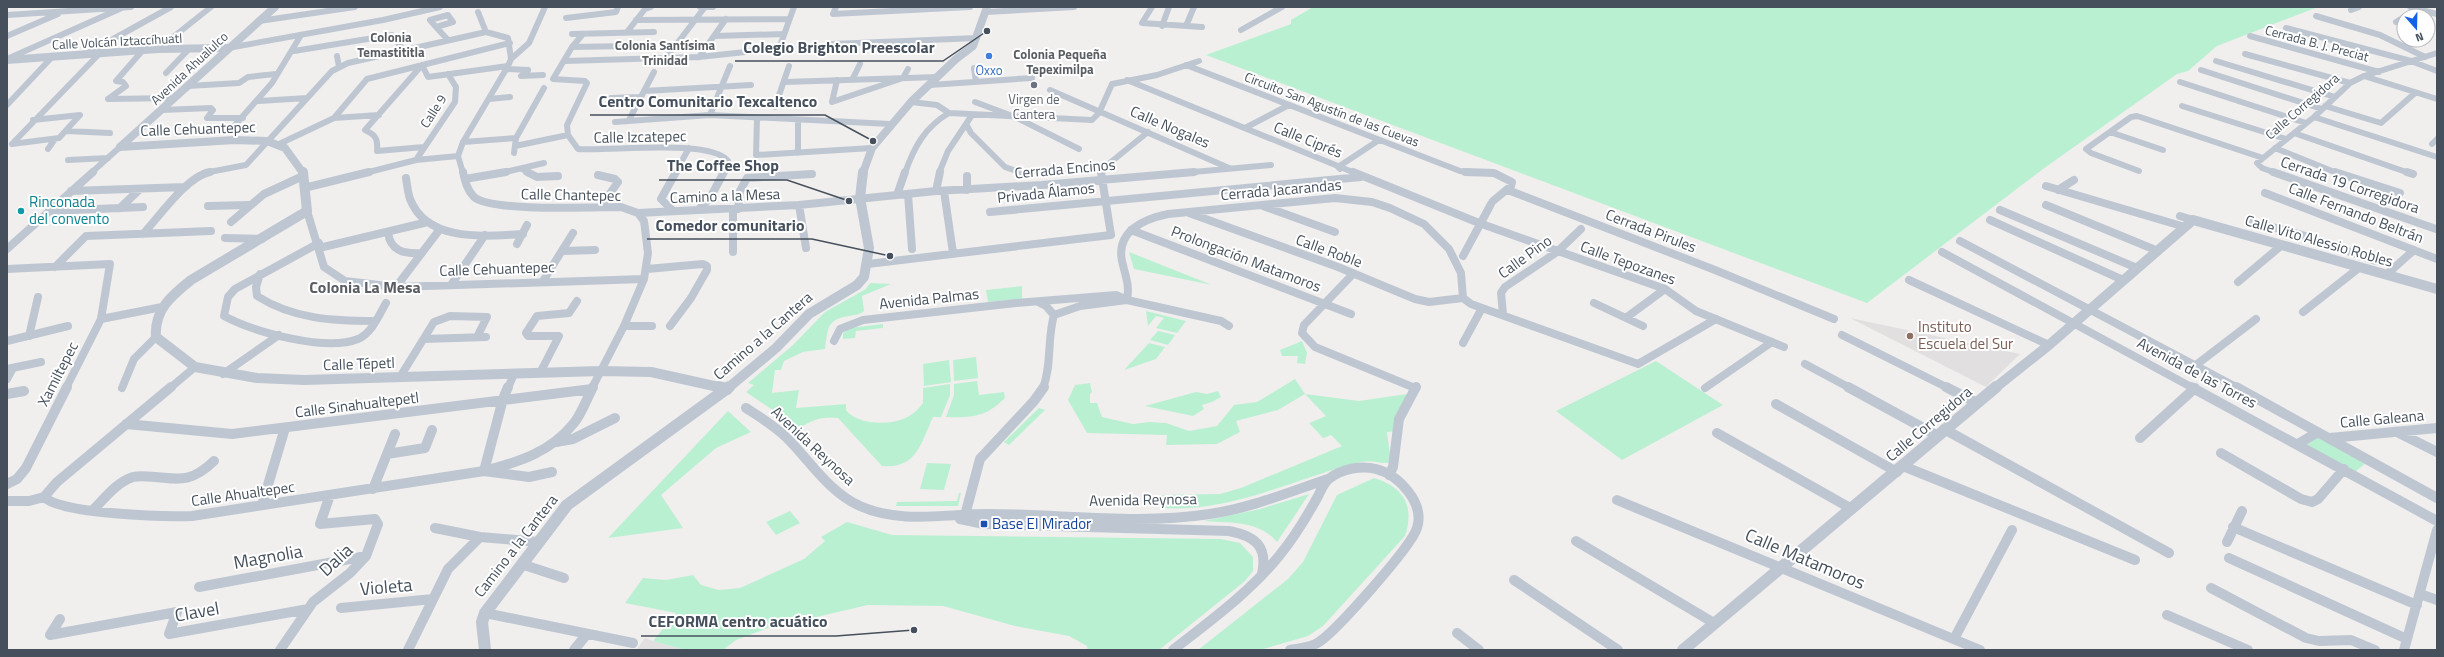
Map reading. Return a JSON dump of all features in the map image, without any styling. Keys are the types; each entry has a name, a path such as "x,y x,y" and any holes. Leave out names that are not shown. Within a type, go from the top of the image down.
{"street":[{"path":"7,11 12,7"},
{"path":"54,12 59,7"},
{"path":"7,59 124,7"},
{"path":"7,14 131,7"},
{"path":"86,54 171,7"},
{"path":"158,49 211,7"},
{"name":"Avenida Ahualulco","path":"120,147 275,7"},
{"path":"259,21 355,7"},
{"path":"228,48 440,7"},
{"path":"304,188 416,160 458,156 463,142 509,65 524,51 533,37 546,7"},
{"path":"627,32 645,9 651,7"},
{"path":"699,7 713,7"},
{"path":"666,58 705,7"},
{"path":"565,61 699,57 774,49 780,46 794,7"},
{"path":"836,7 833,14 895,9 970,7"},
{"path":"987,9 1074,7"},
{"path":"1152,7 1142,23 1162,26 1202,27"},
{"path":"1162,26 1169,7"},
{"path":"1186,26 1194,7"},
{"path":"1241,30 1282,7"},
{"path":"2351,10 2359,7"},
{"name":"Camino a la Cantera","path":"485,650 482,622 485,613 567,505 727,389 776,348 809,314 857,285 864,276 868,264 869,248 860,198 863,173 872,148 890,124 956,59 968,51 977,38 987,9"},
{"path":"566,18 617,10"},
{"path":"7,36 64,11"},
{"path":"478,12 486,32"},
{"path":"436,27 453,22 448,15 430,20 436,27 448,40"},
{"path":"2316,16 2380,35 2425,57"},
{"path":"699,57 726,19"},
{"path":"636,20 789,19"},
{"path":"2286,28 2410,62 2437,71"},
{"path":"387,30 404,51"},
{"path":"143,234 185,187 203,173 246,165 306,98 332,71 339,67 486,32 503,35 508,38 510,44 509,65"},
{"path":"572,34 654,32"},
{"path":"515,146 568,135 567,125 587,83 585,81 553,79 572,47 582,34"},
{"path":"714,36 784,34"},
{"path":"235,125 258,101 294,51 301,35"},
{"path":"294,51 392,35"},
{"name":"Cerrada B. J. Preciat","path":"2250,36 2379,72"},
{"path":"832,44 977,38"},
{"path":"334,118 367,79 510,44"},
{"path":"572,47 630,46"},
{"name":"Calle Volcán Iztaccíhuatl","path":"7,59 158,49 228,48"},
{"path":"166,73 189,49"},
{"path":"144,50 116,81 123,82 126,86 108,99 175,98"},
{"path":"33,120 80,115 59,138 12,144 33,120 100,53"},
{"name":"Calle Corregidora","path":"2257,163 2286,138 2314,117 2350,83 2364,76 2437,53"},
{"path":"2245,54 2350,83"},
{"path":"7,105 53,56"},
{"path":"336,56 339,67"},
{"path":"912,102 937,105 949,113 1015,118 1085,120 1097,118 1112,84 1157,74 1199,61"},
{"path":"2216,61 2335,97"},
{"path":"852,80 860,64"},
{"path":"422,65 428,77 509,65 528,70 521,76 524,77 543,75"},
{"path":"422,65 365,130 374,134 378,141 377,151 424,147"},
{"name":"Circuito San Agustín de las Cuevas","path":"1186,65 1379,140 1470,173 1492,172 1500,175 1512,182 1508,190"},
{"path":"710,115 730,66"},
{"path":"775,107 785,82 789,66"},
{"path":"974,68 976,82"},
{"path":"837,80 832,102 902,78 908,69"},
{"path":"2201,70 2381,124 2415,92"},
{"path":"629,120 654,72"},
{"path":"188,86 239,83 248,77 276,74"},
{"name":"Calle 9","path":"416,160 455,102 458,93 457,84 448,74"},
{"path":"930,85 976,82 1012,76 1032,78"},
{"path":"2364,76 2437,99"},
{"path":"785,82 938,77"},
{"name":"Calle Ciprés","path":"1127,80 1479,223"},
{"path":"2180,82 2306,123"},
{"path":"644,91 751,85"},
{"path":"514,153 516,138 544,88"},
{"name":"Calle Nogales","path":"1050,90 1100,113 1199,152 1229,168"},
{"path":"489,99 510,97"},
{"path":"611,98 640,97"},
{"path":"258,101 306,98"},
{"path":"975,102 1015,118 1079,149"},
{"path":"1245,128 1289,105"},
{"path":"2182,106 2286,138"},
{"path":"162,110 214,108 207,118 243,118"},
{"path":"898,195 912,152 925,132 938,118 949,113"},
{"path":"277,145 334,118 379,115"},
{"path":"615,122 710,115 737,115 743,118 757,119 890,124"},
{"path":"936,191 938,171 957,134 972,115"},
{"path":"2139,171 2091,153 2086,149 2131,117 2137,116 2263,158"},
{"path":"2314,117 2437,157"},
{"path":"757,119 756,155 872,148"},
{"path":"798,121 798,153"},
{"path":"966,124 971,133 1005,166 1029,175"},
{"path":"66,131 110,133"},
{"path":"868,264 1111,235 1104,200 1101,172 1106,166 1148,132"},
{"path":"2110,132 2163,150"},
{"path":"2294,133 2413,174"},
{"name":"Calle Izcatepec","path":"568,135 575,146 583,150 672,146 689,148 724,156 728,161 710,198 699,209"},
{"path":"463,142 516,138"},
{"path":"48,149 55,139"},
{"name":"Calle Cehuantepec","path":"120,147 235,140 267,141 285,148 303,170 307,211 319,245 324,267 333,275 345,281 396,287 543,281 644,279"},
{"path":"1345,179 1338,167 1379,140"},
{"path":"7,249 120,147"},
{"path":"673,211 661,199 689,148"},
{"path":"2275,148 2338,173 2400,193"},
{"name":"Calle Chantepec","path":"458,156 468,190 476,198 499,206 602,205 621,207 638,213 644,221 648,253 647,269 624,326 601,371"},
{"path":"68,160 108,158"},
{"path":"465,179 522,169 544,163"},
{"name":"Cerrada 19 Corregidora","path":"2257,163 2262,168 2436,229"},
{"name":"Cerrada Encinos","path":"860,198 1271,165"},
{"path":"522,169 527,174 537,176 558,176"},
{"path":"733,252 735,209 740,191 746,178 812,174"},
{"path":"598,175 615,179 618,182 602,205"},
{"path":"231,222 250,205 277,185 303,176"},
{"path":"967,176 967,190"},
{"path":"1104,200 1364,177"},
{"path":"406,178 413,209 428,222 440,229 485,235 523,234"},
{"path":"2058,190 2074,180"},
{"path":"2046,186 2185,227"},
{"path":"71,192 185,187"},
{"path":"120,208 140,189"},
{"path":"1463,256 1479,223 1492,203 1508,190"},
{"name":"Cerrada Pirules","path":"1508,190 1715,270 1834,319"},
{"path":"944,191 953,253"},
{"name":"Calle Fernando Beltrán","path":"2265,192 2437,259"},
{"path":"908,194 912,249"},
{"name":"Camino a la Mesa","path":"638,213 799,205 860,198"},
{"name":"Cerrada Jacarandas","path":"1127,300 1130,291 1121,252 1124,238 1131,230 1148,218 1187,212 1347,198 1371,202 1404,214 1427,225 1441,237 1458,263 1462,275 1463,298"},
{"name":"Privada Álamos","path":"990,212 1104,200"},
{"path":"208,206 250,205"},
{"path":"799,205 806,248"},
{"path":"1260,205 1336,232"},
{"path":"2046,205 2158,251"},
{"path":"49,211 143,207"},
{"path":"2000,210 2137,268"},
{"path":"122,388 124,376 135,356 144,346 156,337 156,317 162,307 177,291 264,239 307,211"},
{"name":"Calle Roble","path":"1187,212 1353,274 1415,299 1429,302 1463,298"},
{"path":"2180,216 2193,220"},
{"path":"1990,220 2123,280"},
{"name":"Calle Corregidora","path":"1683,650 1977,403 2049,345 2193,220"},
{"name":"Calle Vito Alessio Robles","path":"2193,220 2437,289"},
{"path":"2248,221 2299,234 2376,261"},
{"path":"386,303 364,335 356,340 317,342 261,333 234,323 224,316 228,297 245,282 319,245 388,232 428,222"},
{"name":"Calle Tepozanes","path":"1479,223 1557,252 1665,289 1696,311 1784,347"},
{"path":"517,244 527,225"},
{"path":"396,287 440,229"},
{"name":"Calle Pino","path":"1503,314 1501,294 1505,287 1557,252 1581,229"},
{"name":"Prolongación Matamoros","path":"1131,230 1351,314"},
{"path":"7,269 55,267 86,236 211,231"},
{"path":"388,232 388,240 392,247 402,253 421,253"},
{"path":"543,281 573,233"},
{"path":"451,285 485,235"},
{"path":"225,238 264,239"},
{"name":"Avenida de las Torres","path":"1960,241 2196,366 2437,498"},
{"path":"2238,282 2282,245"},
{"path":"563,251 595,250"},
{"path":"2344,263 2346,250"},
{"path":"2386,275 2414,250"},
{"name":"Avenida de las Torres","path":"1942,252 2074,322 2437,520"},
{"name":"Xamiltepec","path":"7,484 16,479 26,468 101,319 110,264 55,267"},
{"path":"647,269 703,264 707,266 707,270 691,298 670,326"},
{"path":"2304,312 2360,267"},
{"path":"260,274 256,287 257,296 276,309 302,316 347,321 375,321"},
{"path":"1290,650 1317,643 1332,631 1406,546 1417,529 1419,511 1416,505 1401,485 1389,475 1393,467 1399,419 1416,387 1315,347 1302,333 1304,325 1353,274"},
{"path":"1909,280 2049,345"},
{"path":"1627,317 1665,289"},
{"name":"Avenida Palmas","path":"834,341 838,330 855,322 1037,301 1116,295 1127,300 1221,321 1229,326"},
{"path":"29,336 38,297"},
{"path":"1463,298 1482,308 1503,314 1638,364 1716,319"},
{"name":"Avenida Palmas","path":"1054,315 1080,306 1127,300"},
{"path":"540,373 559,336 528,336 526,333 537,316 569,314 578,301"},
{"path":"964,518 980,459 1034,401 1044,387 1048,364 1049,332 1054,315 1046,306 1037,301"},
{"path":"1594,303 1627,317 1643,326"},
{"path":"101,319 162,307"},
{"path":"1463,343 1482,308"},
{"path":"400,377 434,322 441,318 487,317 477,337"},
{"path":"2196,366 2256,319"},
{"path":"7,341 68,326"},
{"path":"624,326 652,326"},
{"path":"223,374 279,335"},
{"path":"1842,335 1977,403"},
{"name":"Calle Tépetl","path":"156,337 195,368 223,374 257,378 304,380 601,371 651,372 727,389"},
{"path":"424,339 486,337"},
{"path":"1705,388 1772,342"},
{"path":"7,379 10,368 41,362"},
{"path":"1805,364 1941,433 2169,553"},
{"path":"7,501 29,501 44,497 57,482 195,368"},
{"name":"Calle Ahualtepec","path":"44,497 50,503 93,510 157,517 192,516 484,471 518,462 556,442 575,422 601,371"},
{"path":"514,374 503,399 484,471 529,477 552,472"},
{"path":"2140,438 2195,388"},
{"name":"Calle Sinahualtepetl","path":"126,424 232,434 592,389"},
{"path":"7,394 24,391"},
{"path":"1776,404 1900,469 1924,476 2135,560"},
{"name":"Avenida Reynosa","path":"746,408 772,425 840,493 859,506 879,513 909,518 964,518 984,524 1229,531 1243,533 1252,539 1264,554 1266,562 1262,577"},
{"path":"556,442 573,439 615,418"},
{"path":"262,505 285,428"},
{"name":"Calle Galeana","path":"2329,438 2398,433 2437,428"},
{"path":"387,454 425,448 432,430"},
{"path":"2298,444 2318,432"},
{"path":"1717,433 1852,509"},
{"path":"2398,433 2437,452"},
{"path":"373,489 395,434"},
{"path":"2221,453 2301,499 2312,502 2318,499 2344,469"},
{"path":"93,510 124,482 132,477 141,476 186,480 201,474 214,461"},
{"name":"Avenida Reynosa","path":"964,518 985,514 1178,518 1213,513 1252,503 1328,479 1348,469 1377,469 1389,475"},
{"path":"1173,650 1262,577 1280,555 1328,479"},
{"name":"Dalia","path":"280,650 313,602 350,573 366,556 378,524 375,519 320,524 330,495"},
{"name":"Calle Matamoros","path":"1617,500 1980,650"},
{"path":"2227,542 2242,512"},
{"path":"435,528 480,537 539,542"},
{"path":"2233,528 2417,605"},
{"path":"1954,639 2012,530"},
{"path":"2404,650 2437,530"},
{"path":"408,650 448,570 480,537"},
{"path":"1576,541 1714,623"},
{"name":"Magnolia","path":"199,587 366,556"},
{"path":"2229,558 2407,639"},
{"path":"521,564 564,578"},
{"path":"1514,580 1618,650"},
{"path":"2211,588 2306,638 2319,641 2351,640 2375,650"},
{"path":"2420,594 2437,600"},
{"name":"Violeta","path":"341,608 433,599"},
{"name":"Clavel","path":"60,618 50,635 177,612 169,634 308,609"},
{"path":"485,613 633,643"},
{"path":"2167,615 2248,650"},
{"path":"1457,633 1479,650"},
{"path":"574,650 588,634"}],"shaded area":[{"name":"Instituto Escuela del Sur","path":"1850,318 2020,354 1986,387"},
{"path":"645,638 653,641 685,650 636,650"}],"green space":[{"path":"1313,7 2318,7 2217,46 2188,71 2177,74 2043,169 1867,303 1206,55 1291,24 1291,20"},
{"path":"1129,252 1212,285 1134,269"},
{"path":"870,283 891,284 862,296 864,311 857,315 841,318 832,323 828,331 825,349 803,352 784,361 781,370 775,370 772,393 799,390 796,408 846,404 846,410 857,419 881,423 903,419 919,408 923,403 923,388 950,384 950,395 941,417 933,417 921,445 910,459 894,466 882,466 838,418 818,419 799,428 746,392 754,385 748,383 793,345 825,312 866,289"},
{"path":"1022,286 1022,299 988,302 986,290"},
{"path":"1146,311 1186,321 1177,333 1156,328 1164,318 1156,316 1148,326"},
{"path":"883,324 883,328 856,331 855,338 843,339 843,333 850,328"},
{"path":"1158,331 1175,335 1168,345 1150,340"},
{"path":"1302,341 1307,353 1305,364 1297,363 1298,356 1282,356 1280,350"},
{"path":"1149,343 1165,347 1156,359 1124,370"},
{"path":"976,357 978,378 954,381 953,360"},
{"path":"949,360 951,382 924,386 923,364"},
{"path":"1656,361 1723,405 1622,460 1556,411"},
{"path":"1295,379 1305,394 1278,410 1236,421 1240,432 1217,444 1166,445 1167,435 1087,433 1068,400 1075,385 1090,383 1092,392 1090,394 1090,403 1097,403 1102,417 1133,424 1150,422 1166,423 1189,431 1217,426 1234,405 1257,402"},
{"path":"977,381 979,395 1004,392 1005,398 985,413 964,417 946,417 954,395 954,384"},
{"path":"1218,391 1221,397 1202,405 1204,409 1193,416 1145,406 1196,392 1207,394"},
{"path":"1305,394 1359,401 1407,394 1395,419 1396,431 1387,432 1391,462 1384,463 1365,461 1238,500 1188,508 1162,508 1161,495 1220,494 1241,488 1342,446 1331,435 1323,438 1309,423 1326,416"},
{"path":"1039,408 1045,410 1009,445 1004,442"},
{"path":"728,411 751,432 716,448 661,495 683,528 608,538"},
{"path":"2320,436 2367,462 2355,472 2305,446"},
{"path":"927,463 951,464 944,490 920,489"},
{"path":"1374,478 1393,487 1400,492 1404,499 1409,516 1405,536 1323,626 1308,636 1260,650 1198,650 1288,579 1303,562 1337,495"},
{"path":"959,493 961,493 958,506 896,506 897,502 957,501"},
{"path":"1309,494 1277,542 1270,535 1253,526 1204,521 1260,509"},
{"path":"790,511 800,523 776,535 766,522"},
{"path":"847,522 892,535 1221,539 1240,543 1253,557 1253,571 1245,581 1159,650 1088,650 1087,646 1069,636 1015,626 943,606 868,605 765,629 736,640 723,650 685,650 653,641 676,613 625,603 643,578 666,580 693,575 701,585 719,590 740,588 804,559 825,541 821,537"}],"place":[{"name":"Colegio Brighton Preescolar","path":"987,31"},
{"name":"Oxxo","path":"989,56"},
{"name":"Virgen de Cantera","path":"1034,85"},
{"name":"Centro Comunitario Texcaltenco","path":"873,141"},
{"name":"The Coffee Shop","path":"849,201"},
{"name":"Rinconada del convento","path":"21,211"},
{"name":"Comedor comunitario","path":"890,256"},
{"name":"Instituto Escuela del Sur","path":"1910,336"},
{"name":"Base El Mirador","path":"984,524"},
{"name":"CEFORMA centro acuático","path":"914,630"}],"district":[{"name":"Colonia Temastititla","path":"391,44"},
{"name":"Colonia Santísima Trinidad","path":"665,52"},
{"name":"Colonia Pequeña Tepeximilpa","path":"1060,62"},
{"name":"Colonia La Mesa","path":"365,287"}]}
